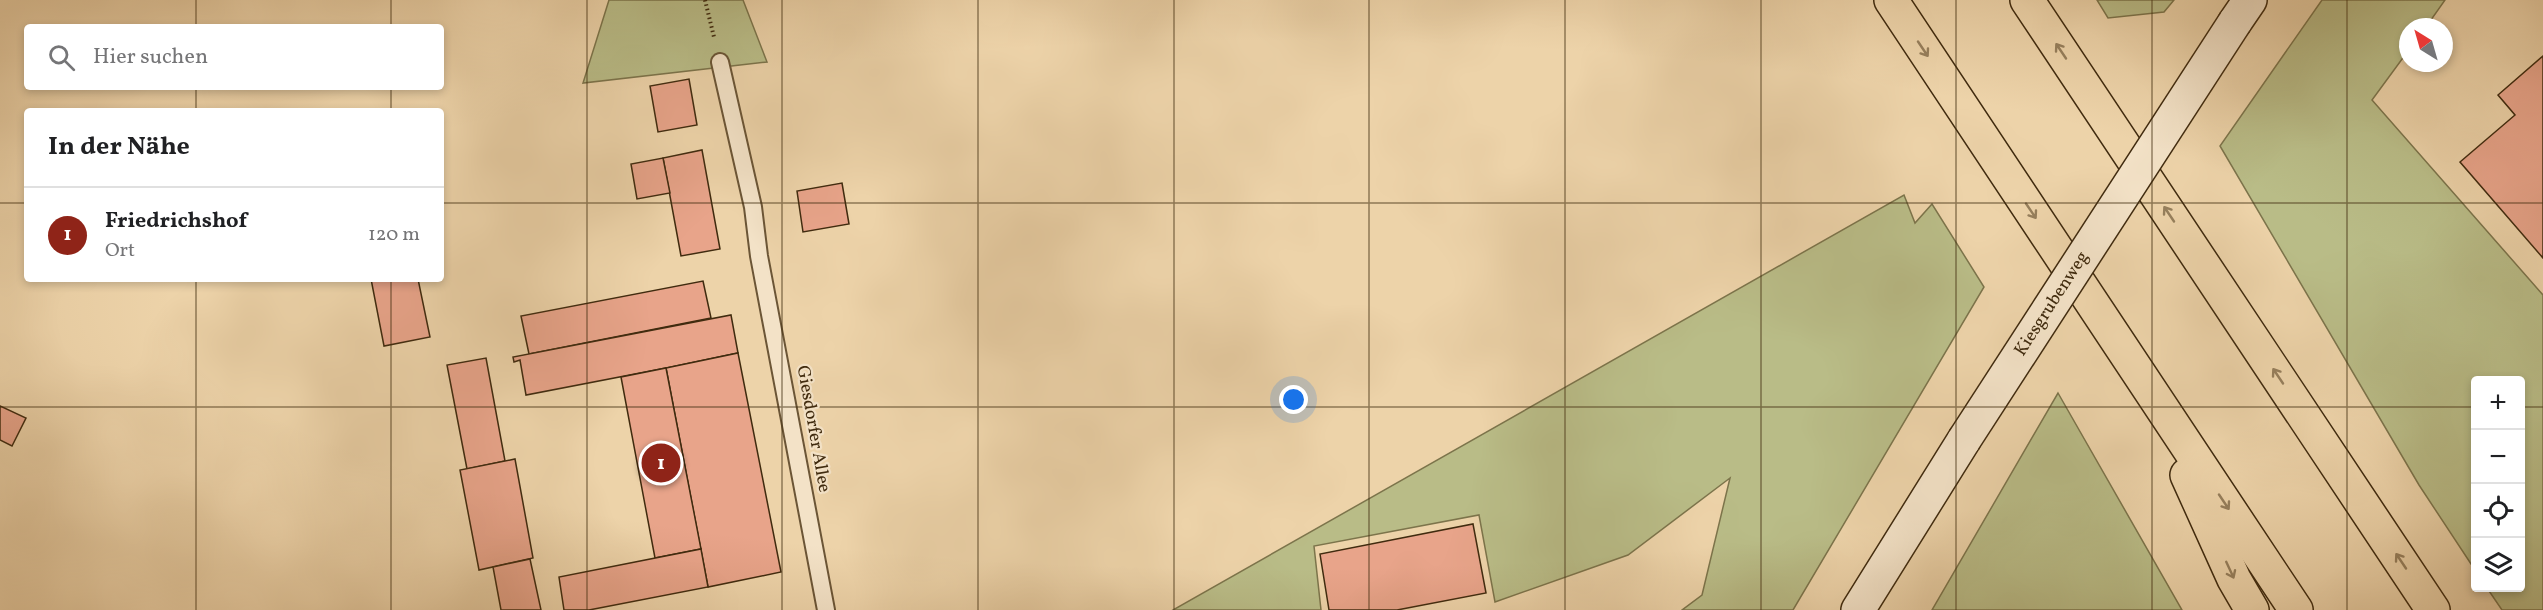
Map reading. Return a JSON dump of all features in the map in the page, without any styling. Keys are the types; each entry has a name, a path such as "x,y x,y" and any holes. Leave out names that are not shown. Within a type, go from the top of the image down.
{"highway":[{"path":"1891,0 2296,610"},
{"path":"2027,0 2433,610"},
{"path":"2145,383 2234,579 2252,610"}],"main road":[{"name":"Kiesgrubenweg","path":"1858,610 1964,440 2242,11"}],"lane":[{"name":"Giesdorfer Allee","path":"720,62 753,207 759,256 826,610"}],"path":[{"path":"705,0 720,62"}],"green space":[{"path":"609,0 743,0 767,62 583,83"},
{"path":"2097,0 2174,0 2164,12 2108,18"},
{"path":"2322,0 2445,0 2432,18 2399,18 2399,63 2372,100 2543,295 2543,610 2502,610 2490,592 2525,592 2525,376 2471,376 2471,564 2419,485 2220,146"},
{"path":"1904,195 1915,223 1932,204 1984,287 1793,610 1682,610 1702,595 1730,478 1628,555 1495,602 1479,515 1314,546 1321,610 1173,610"},
{"path":"2058,393 2182,610 1932,610"}],"building":[{"path":"2543,56 2543,258 2460,162 2515,115 2498,95"},
{"path":"689,79 697,125 658,132 650,86"},
{"path":"702,150 720,249 681,256 663,158"},
{"path":"663,158 670,193 637,199 631,164"},
{"path":"842,183 849,224 803,232 797,191"},
{"path":"703,281 711,318 529,354 521,316"},
{"path":"372,282 419,282 430,337 384,346"},
{"path":"731,315 738,353 526,395 520,360 514,362 513,357"},
{"path":"738,353 781,572 708,587 666,368"},
{"path":"486,358 505,461 467,469 447,365"},
{"path":"666,368 701,549 655,558 621,377"},
{"path":"0,406 26,418 12,446 0,440"},
{"path":"515,459 533,558 479,570 460,470"},
{"path":"1473,524 1486,593 1397,610 1329,610 1320,554"},
{"path":"701,549 708,587 589,610 564,610 559,577"},
{"path":"530,559 541,610 501,610 493,567"}],"place":[{"name":"Friedrichshof","path":"661,463"}]}
